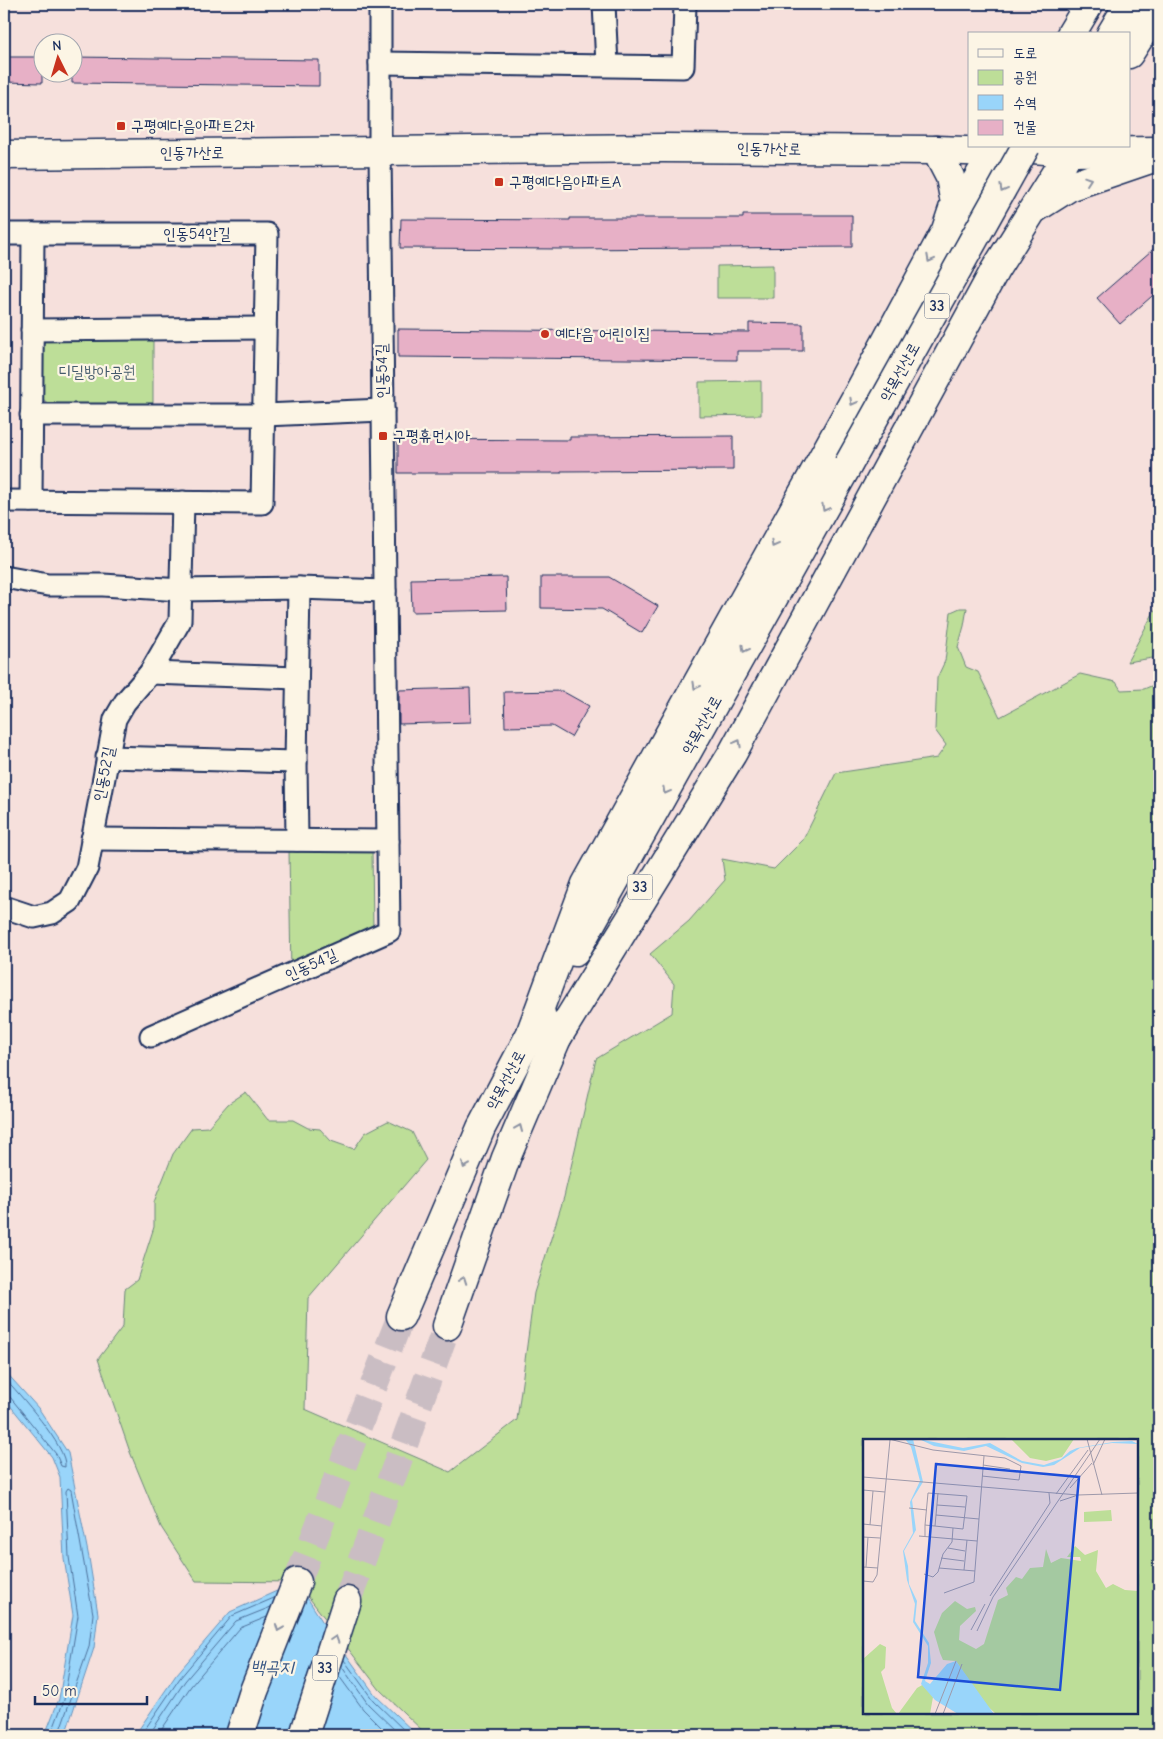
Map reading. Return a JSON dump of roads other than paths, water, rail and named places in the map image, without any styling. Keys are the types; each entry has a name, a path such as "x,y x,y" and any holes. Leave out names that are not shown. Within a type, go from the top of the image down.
{"main road":[{"path":"1072,32 1089,4"},
{"path":"1092,32 1108,4"},
{"path":"1112,32 1129,4"},
{"path":"1130,52 1159,6"},
{"path":"946,230 955,203 950,177 936,150 968,141"},
{"name":"인동가산로","path":"4,155 663,148 936,150 1062,148 1159,151"},
{"name":"약목선산로","path":"446,1326 506,1158 545,1033 859,465 1025,148"},
{"path":"545,1033 732,754 996,270 1030,212 1062,148"},
{"name":"약목선산로","path":"859,465 1062,148"},
{"path":"545,1033 586,884 946,230 996,149"},
{"path":"1030,212 1071,186 1159,156"},
{"name":"약목선산로","path":"401,1316 481,1128 517,1062 545,1033"},
{"path":"240,1735 254,1691 298,1582"},
{"name":"33","path":"304,1735 347,1601"}],"street":[{"path":"380,4 380,152"},
{"path":"604,4 607,66"},
{"path":"380,63 683,67 685,4"},
{"name":"인동54길","path":"151,1036 389,931 380,152"},
{"name":"인동54안길","path":"4,234 267,234 262,503 4,501"},
{"path":"31,502 33,234"},
{"path":"32,330 265,328"},
{"path":"31,415 264,414 383,410"},
{"path":"181,590 183,502"},
{"path":"4,577 48,585 103,585 181,590 299,588 385,591"},
{"path":"296,840 299,588"},
{"name":"인동52길","path":"4,907 34,918 52,913 70,901 87,868 115,719 126,702 150,673 180,621 181,590"},
{"path":"150,673 297,678"},
{"path":"107,757 296,762"},
{"path":"92,839 388,841"}],"water":[{"path":"4,1370 39,1409 68,1453 89,1558 98,1614 94,1648 65,1735 45,1735 59,1699 73,1615 64,1558 60,1477 52,1457 4,1398"},
{"name":"백곡지","path":"297,1582 322,1621 376,1696 417,1735 135,1735 176,1675 230,1612"}],"tunnel":[{"path":"297,1582 401,1316"},
{"path":"347,1601 447,1326"}],"place":[{"name":"구평예다음아파트2차","path":"121,126"},
{"name":"구평예다음아파트A","path":"499,182"},
{"name":"예다음 어린이집","path":"545,334"},
{"name":"구평휴먼시아","path":"383,436"}],"park label":[{"name":"디딜방아공원","path":"97,372"}]}
